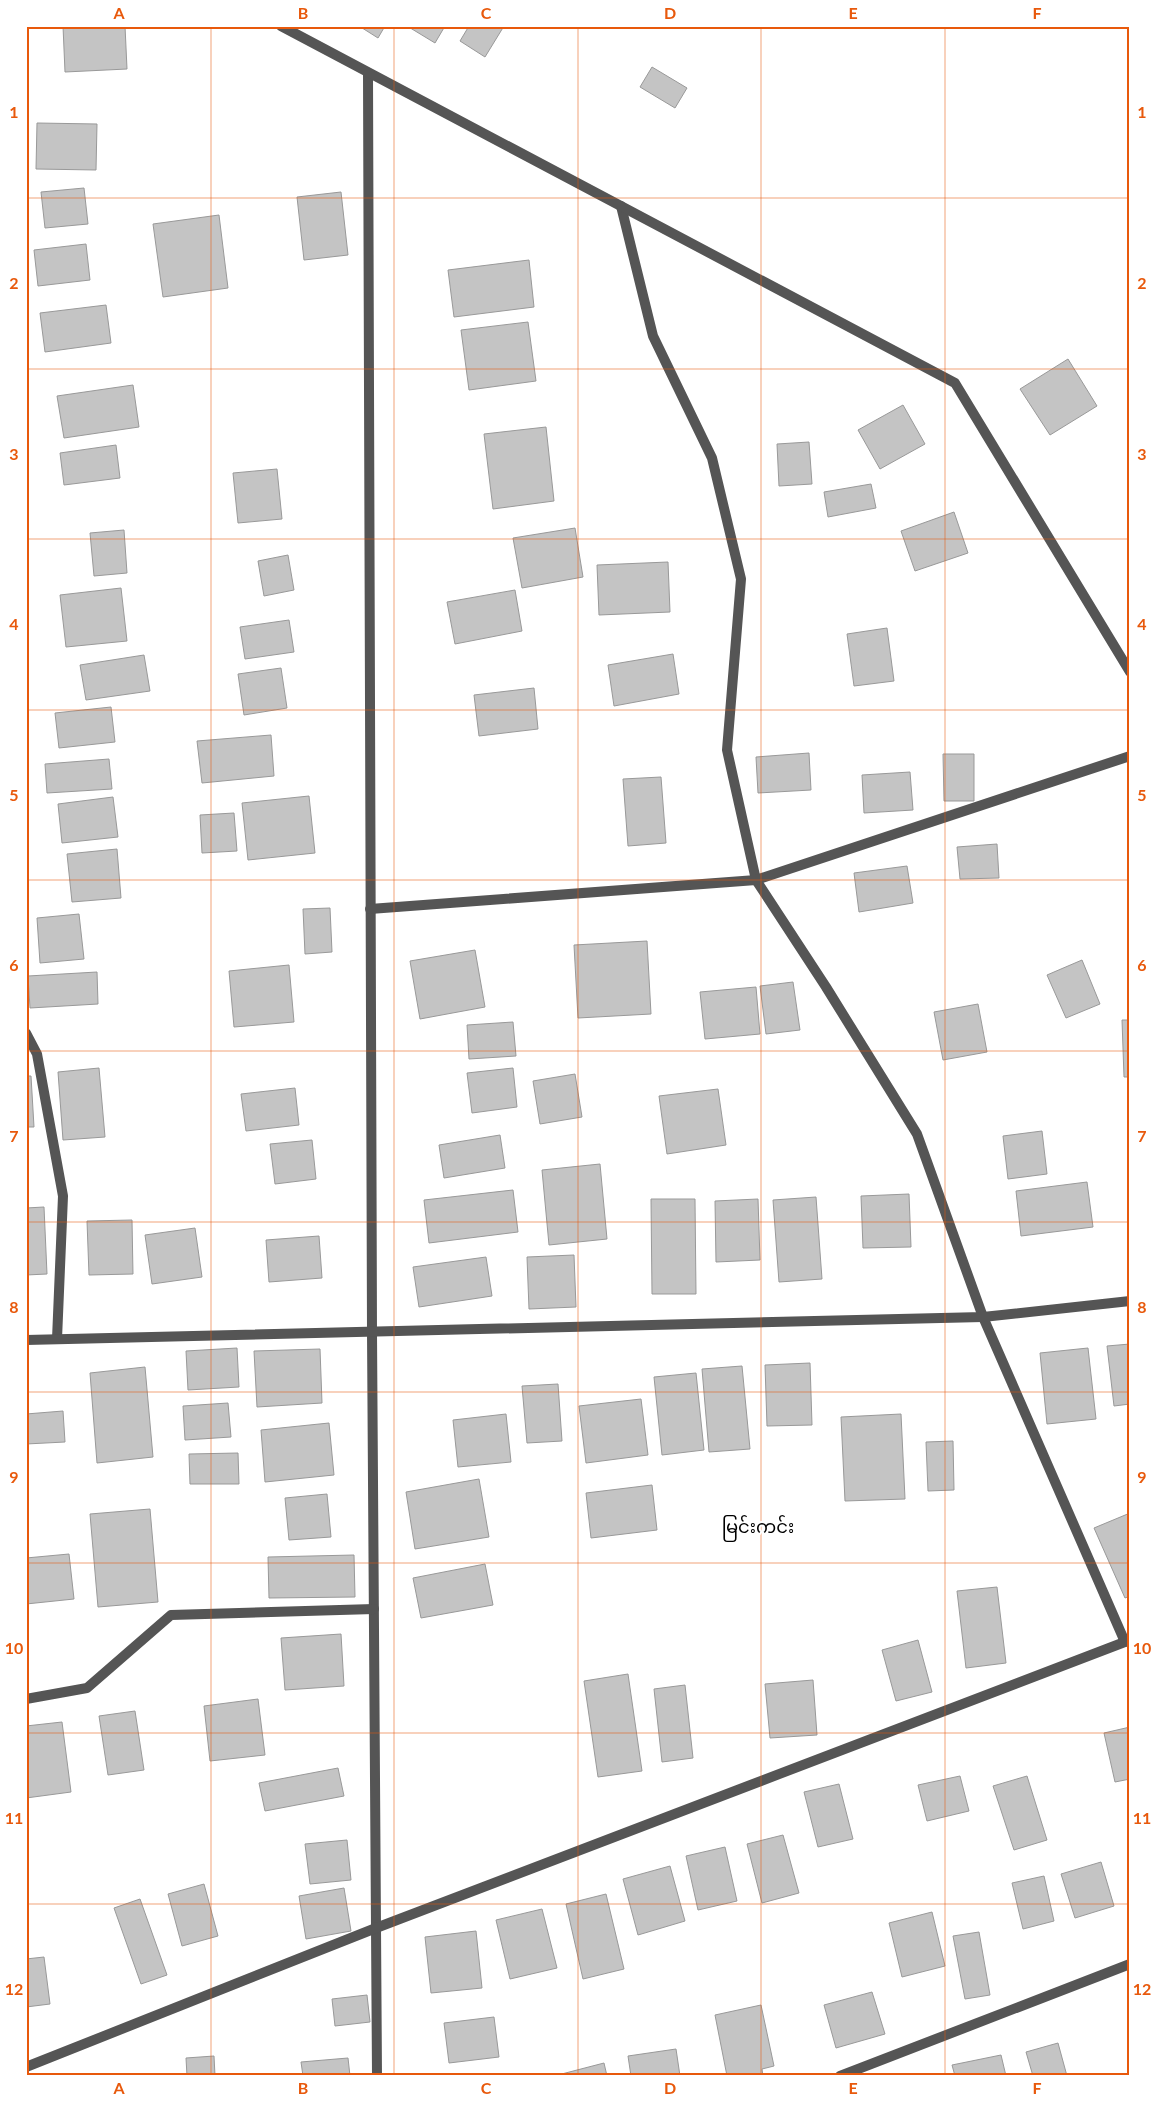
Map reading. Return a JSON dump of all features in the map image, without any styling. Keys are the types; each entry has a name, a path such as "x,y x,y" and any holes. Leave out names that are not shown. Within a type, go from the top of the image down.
{"street":[{"path":"281,26 955,383 1130,672"},
{"path":"368,72 370,908 377,2076"},
{"path":"26,2066 376,1928 1127,1641 982,1317 917,1134 826,987 756,880 727,750 741,579 712,458 654,336 621,206"},
{"path":"370,908 756,880 1130,756"},
{"path":"26,1033 37,1054 63,1196 57,1339"},
{"path":"26,1340 982,1317 1130,1301"},
{"path":"26,1699 87,1688 171,1615 374,1609"},
{"path":"840,2076 1130,1964"}],"building":[{"path":"63,26 125,26 127,69 65,72"},
{"path":"359,26 385,26 378,38"},
{"path":"407,26 445,26 435,43"},
{"path":"469,26 504,26 485,57 460,41"},
{"path":"652,67 687,88 675,108 640,87"},
{"path":"37,123 97,124 96,170 36,169"},
{"path":"84,188 88,224 45,228 41,192"},
{"path":"341,192 348,255 304,260 297,197"},
{"path":"219,215 228,288 163,297 153,224"},
{"path":"86,244 90,280 38,286 34,250"},
{"path":"529,260 534,307 454,317 448,270"},
{"path":"106,305 111,343 45,352 40,313"},
{"path":"528,322 536,381 469,390 461,330"},
{"path":"1068,359 1097,406 1050,435 1020,389"},
{"path":"133,385 139,427 64,438 57,396"},
{"path":"903,405 925,444 880,469 858,430"},
{"path":"546,427 554,501 493,509 484,434"},
{"path":"809,442 812,484 779,486 777,444"},
{"path":"116,445 120,478 64,485 60,453"},
{"path":"277,469 282,519 238,523 233,473"},
{"path":"871,484 876,508 828,517 824,492"},
{"path":"954,512 968,553 915,571 901,531"},
{"path":"575,528 583,577 522,588 513,538"},
{"path":"124,530 127,573 94,576 90,533"},
{"path":"288,555 294,590 264,596 258,561"},
{"path":"668,562 670,612 599,615 597,565"},
{"path":"121,588 127,641 66,647 60,595"},
{"path":"515,590 522,631 455,644 447,602"},
{"path":"289,620 294,652 245,659 240,627"},
{"path":"887,628 894,681 854,686 847,634"},
{"path":"673,654 679,694 614,706 608,665"},
{"path":"144,655 150,691 86,700 80,665"},
{"path":"281,668 287,708 244,715 238,674"},
{"path":"534,688 538,729 479,736 474,695"},
{"path":"111,707 115,742 59,748 55,713"},
{"path":"271,735 274,776 202,783 197,741"},
{"path":"809,753 811,790 758,793 756,757"},
{"path":"943,754 974,754 974,801 944,801"},
{"path":"109,759 112,789 47,793 45,764"},
{"path":"910,772 913,810 864,813 862,775"},
{"path":"661,777 666,843 628,846 623,779"},
{"path":"309,796 315,853 248,860 242,803"},
{"path":"113,797 118,837 62,843 58,804"},
{"path":"234,813 237,851 202,853 200,815"},
{"path":"997,844 999,878 960,879 957,847"},
{"path":"117,849 121,898 72,902 67,854"},
{"path":"907,866 913,903 859,912 854,873"},
{"path":"330,908 332,952 305,954 303,909"},
{"path":"79,914 84,959 40,963 37,918"},
{"path":"647,941 651,1014 578,1018 574,945"},
{"path":"475,950 485,1007 420,1019 410,961"},
{"path":"1082,960 1100,1004 1066,1018 1047,975"},
{"path":"289,965 294,1022 234,1027 229,971"},
{"path":"97,972 98,1004 30,1008 28,976"},
{"path":"793,982 800,1030 766,1034 760,986"},
{"path":"756,987 760,1034 705,1039 700,992"},
{"path":"978,1004 987,1052 943,1060 934,1012"},
{"path":"1122,1020 1130,1020 1130,1077 1124,1077"},
{"path":"513,1022 516,1056 469,1059 467,1025"},
{"path":"99,1068 105,1137 63,1140 58,1072"},
{"path":"513,1068 517,1107 472,1113 467,1073"},
{"path":"575,1074 582,1117 540,1124 533,1081"},
{"path":"26,1076 31,1076 34,1127 26,1127"},
{"path":"295,1088 299,1125 246,1131 241,1094"},
{"path":"718,1089 726,1145 667,1154 659,1096"},
{"path":"1042,1131 1047,1174 1008,1179 1003,1136"},
{"path":"500,1135 505,1168 444,1178 439,1145"},
{"path":"312,1140 316,1179 275,1184 270,1144"},
{"path":"600,1164 607,1239 549,1245 542,1170"},
{"path":"1087,1182 1093,1227 1021,1236 1016,1191"},
{"path":"513,1190 518,1232 429,1243 424,1200"},
{"path":"909,1194 911,1247 863,1248 861,1196"},
{"path":"816,1197 822,1279 779,1282 773,1200"},
{"path":"651,1199 695,1199 696,1294 652,1294"},
{"path":"758,1199 760,1260 716,1262 715,1201"},
{"path":"44,1207 47,1274 26,1275 26,1208"},
{"path":"132,1220 133,1274 89,1275 87,1221"},
{"path":"195,1228 202,1277 152,1284 145,1235"},
{"path":"319,1236 322,1278 269,1282 266,1240"},
{"path":"574,1255 576,1307 529,1309 527,1257"},
{"path":"486,1257 492,1296 419,1307 413,1267"},
{"path":"1130,1344 1130,1404 1114,1406 1107,1346"},
{"path":"237,1348 239,1387 188,1390 186,1351"},
{"path":"1088,1348 1096,1419 1047,1424 1040,1353"},
{"path":"320,1349 322,1403 257,1407 254,1351"},
{"path":"810,1363 812,1425 767,1426 765,1365"},
{"path":"742,1366 750,1449 709,1452 702,1369"},
{"path":"145,1367 153,1457 97,1463 90,1373"},
{"path":"696,1373 704,1450 662,1455 654,1377"},
{"path":"558,1384 562,1441 527,1443 522,1386"},
{"path":"641,1399 648,1455 586,1463 579,1406"},
{"path":"228,1403 231,1437 185,1440 183,1406"},
{"path":"63,1411 65,1442 26,1444 26,1414"},
{"path":"506,1414 511,1462 458,1467 453,1420"},
{"path":"901,1414 905,1499 845,1501 841,1417"},
{"path":"329,1423 334,1475 265,1482 261,1430"},
{"path":"953,1441 954,1490 928,1491 926,1442"},
{"path":"238,1453 239,1484 190,1484 189,1454"},
{"path":"479,1479 489,1537 415,1549 406,1492"},
{"path":"652,1485 657,1530 591,1538 586,1493"},
{"path":"327,1494 331,1537 289,1540 285,1498"},
{"path":"150,1509 158,1602 98,1607 90,1514"},
{"path":"1130,1513 1130,1596 1125,1598 1094,1528"},
{"path":"69,1554 74,1599 26,1604 26,1558"},
{"path":"354,1555 355,1597 269,1598 268,1557"},
{"path":"485,1564 493,1605 421,1618 413,1578"},
{"path":"997,1587 1006,1663 966,1668 957,1591"},
{"path":"341,1634 344,1686 285,1690 281,1638"},
{"path":"918,1640 932,1692 896,1701 882,1650"},
{"path":"628,1674 642,1771 598,1777 584,1681"},
{"path":"813,1680 817,1735 770,1738 765,1684"},
{"path":"685,1685 693,1758 662,1762 654,1689"},
{"path":"258,1699 265,1755 210,1761 204,1706"},
{"path":"135,1711 144,1770 108,1775 99,1716"},
{"path":"62,1722 71,1792 26,1798 26,1726"},
{"path":"1130,1727 1130,1779 1115,1782 1104,1733"},
{"path":"338,1768 344,1796 265,1811 259,1783"},
{"path":"960,1776 969,1811 927,1821 918,1785"},
{"path":"1027,1776 1047,1840 1014,1850 993,1786"},
{"path":"839,1784 853,1839 818,1847 804,1792"},
{"path":"783,1835 799,1893 762,1903 747,1844"},
{"path":"347,1840 351,1880 310,1884 305,1844"},
{"path":"725,1847 737,1901 698,1910 686,1856"},
{"path":"1101,1862 1114,1906 1075,1918 1061,1874"},
{"path":"670,1866 685,1921 638,1935 623,1879"},
{"path":"1044,1876 1054,1921 1023,1929 1012,1883"},
{"path":"204,1884 218,1936 182,1946 168,1894"},
{"path":"344,1888 351,1931 306,1939 299,1896"},
{"path":"606,1894 624,1969 583,1979 566,1904"},
{"path":"140,1899 167,1975 141,1984 114,1908"},
{"path":"542,1909 557,1968 510,1979 496,1920"},
{"path":"932,1912 945,1966 902,1977 889,1923"},
{"path":"476,1931 482,1988 431,1993 425,1937"},
{"path":"979,1932 990,1995 965,1999 953,1936"},
{"path":"44,1957 50,2004 26,2007 26,1959"},
{"path":"872,1992 885,2034 836,2048 824,2005"},
{"path":"367,1995 370,2022 335,2026 332,1999"},
{"path":"761,2005 774,2066 762,2069 763,2076 727,2076 715,2015"},
{"path":"494,2017 499,2057 449,2063 444,2023"},
{"path":"1058,2043 1067,2076 1033,2076 1026,2052"},
{"path":"676,2049 680,2076 631,2076 628,2056"},
{"path":"1001,2055 1006,2076 955,2076 952,2065"},
{"path":"214,2056 215,2076 187,2076 186,2058"},
{"path":"348,2058 350,2076 303,2076 301,2062"},
{"path":"604,2063 607,2076 554,2076"}],"district":[{"name":"မြင်းကင်း","path":"758,1527"}]}
